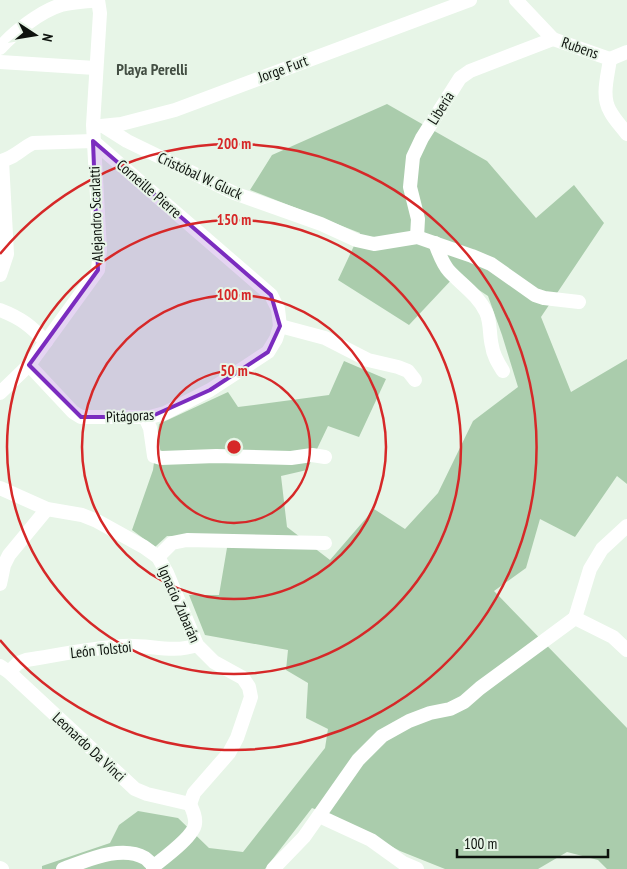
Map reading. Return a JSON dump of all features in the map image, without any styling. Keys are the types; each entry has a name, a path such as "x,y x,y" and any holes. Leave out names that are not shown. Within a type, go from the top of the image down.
{"street":[{"path":"0,48 33,19 60,5 97,0"},
{"name":"Alejandro Scarlatti","path":"0,393 29,365 98,270 100,250 93,141 99,126 95,68 100,12 97,0"},
{"name":"Jorge Furt","path":"99,126 137,121 175,110 470,0"},
{"name":"Rubens","path":"516,0 553,39 610,59 605,93 606,102 609,110 627,134"},
{"name":"Liberia","path":"417,237 418,219 410,187 413,157 422,138 460,78 470,70 553,39"},
{"path":"610,59 627,52"},
{"path":"0,62 95,68"},
{"name":"Cristóbal W. Gluck","path":"99,126 234,193 321,224 356,240 374,244 417,237 491,264 535,295 544,298 579,302"},
{"path":"0,275 7,254 1,161 11,158 33,143 93,141"},
{"name":"Corneille Pierre","path":"93,141 270,295 278,309 280,326"},
{"path":"435,243 442,262 485,310 489,322 492,347 503,371"},
{"path":"0,310 28,323 46,342"},
{"path":"280,326 325,338 368,360 408,371 415,380"},
{"name":"Pitágoras","path":"29,365 73,412 81,417 145,417 165,413 210,390 268,352 276,339 280,326"},
{"path":"145,417 150,428 154,456 161,458 216,456 291,458 312,455 325,457"},
{"name":"Ignacio Zubarán","path":"0,488 47,509 82,515 97,520 158,557 167,573 196,645 214,662 243,678 249,687 251,697 237,738 229,753 194,793 190,804"},
{"path":"0,584 4,565 9,555 47,509"},
{"path":"274,869 304,837 358,760 382,736 409,721 450,709 464,702 480,688 576,618 590,568 602,549 627,526"},
{"path":"158,557 172,544 187,540 325,543"},
{"path":"576,618 612,637 627,650"},
{"name":"León Tolstoi","path":"4,669 26,660 98,649 125,646 185,649 196,645"},
{"name":"Leonardo Da Vinci","path":"4,669 135,789 147,794 190,804"},
{"path":"63,869 115,854 130,854 144,858 154,868 188,836 195,826 195,816 190,804"},
{"path":"319,816 371,840 403,863 418,869"}],"highlighted area":[{"path":"93,141 271,295 280,326 268,352 210,390 150,417 81,417 29,365 98,270"}],"green space":[{"path":"387,104 487,161 536,218 574,185 604,223 541,317 571,392 627,359 627,484 617,476 575,537 540,519 526,568 494,591 627,728 627,869 607,869 598,860 567,852 538,869 445,869 400,851 338,818 312,808 265,869 42,869 42,866 110,843 119,825 138,811 178,818 209,848 243,852 325,748 328,729 306,718 308,683 286,670 288,650 205,635 189,595 219,595 229,536 167,536 155,547 132,530 153,470 159,424 228,392 238,407 329,395 344,361 386,379 359,437 328,426 307,470 281,476 287,527 330,560 374,509 405,529 438,493 473,421 518,387 488,296 456,275 409,325 338,280 360,233 250,190 272,155"}],"district":[{"name":"Playa Perelli","path":"152,69"}]}
